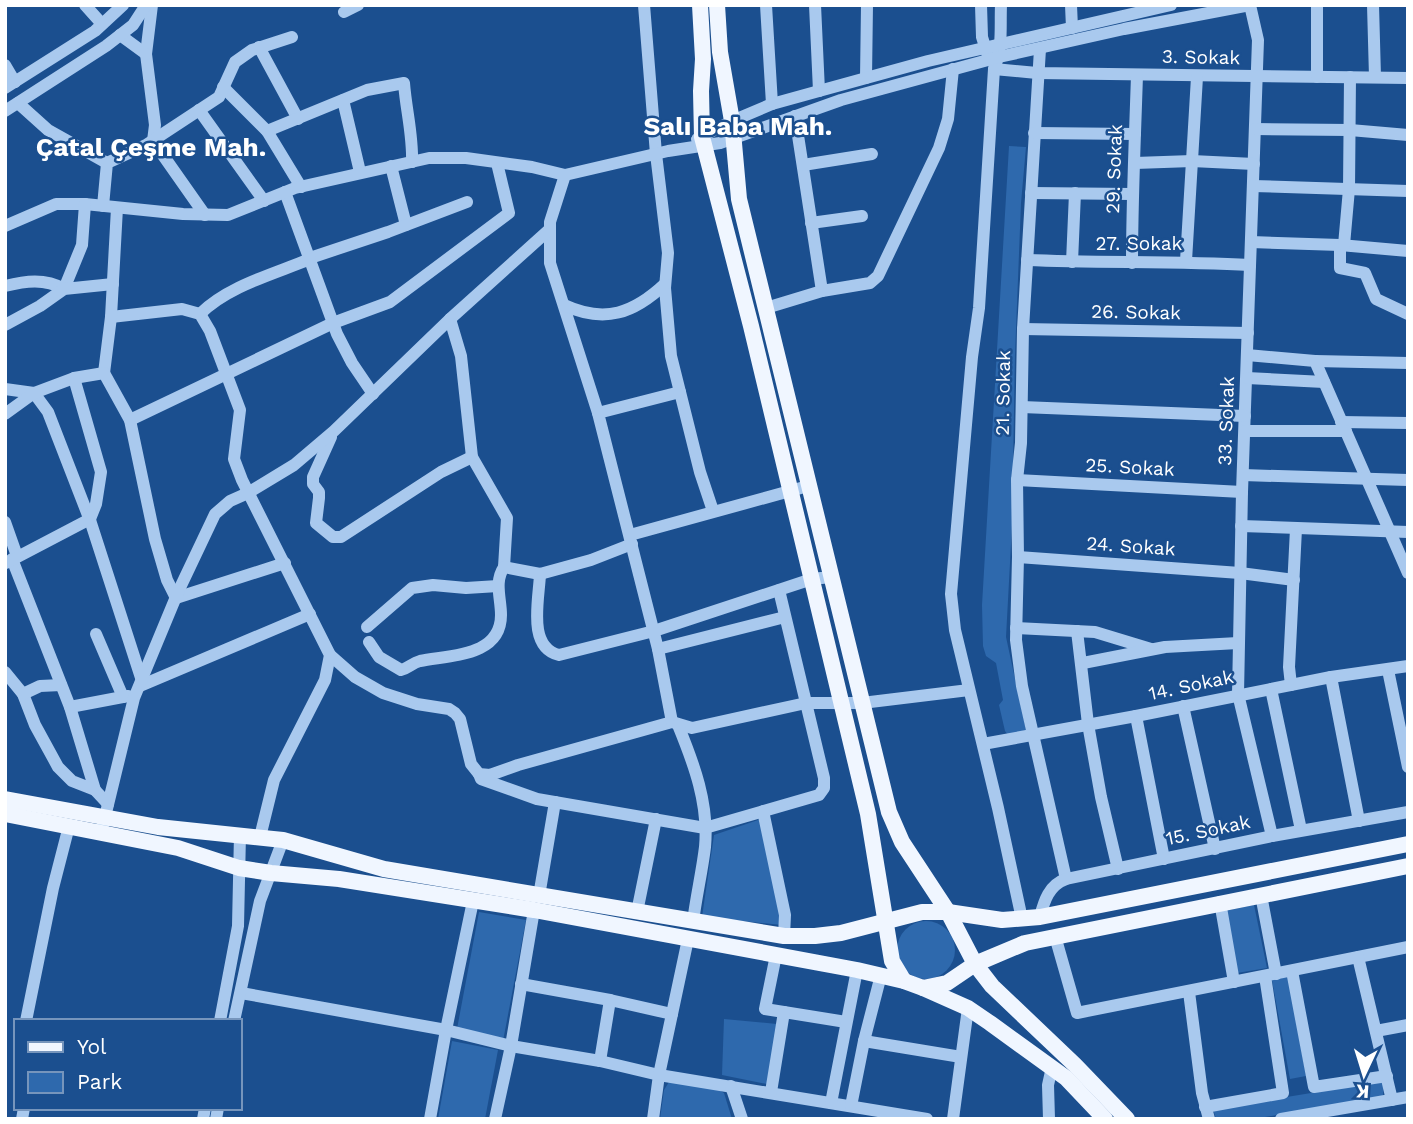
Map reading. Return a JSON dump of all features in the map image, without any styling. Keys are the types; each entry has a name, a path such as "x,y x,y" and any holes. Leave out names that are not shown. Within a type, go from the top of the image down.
{"main road":[{"path":"700,5 704,59 701,91 703,142 751,326 800,489 831,577 889,812 902,842 948,912 975,964 992,986 1127,1119"},
{"path":"717,5 720,52 732,121 739,199 766,308 800,489 812,579 867,814 892,961 904,981"},
{"path":"5,799 168,829 283,840 384,869 688,939 904,981 968,1008 1066,1077 1105,1119"},
{"path":"5,814 69,826 105,818 239,868 339,879 473,901 537,903 637,912 784,936 827,935 922,912 948,912 983,918 1040,917 1408,844"},
{"path":"923,988 947,984 975,964 1025,943 1408,866"}],"street":[{"path":"85,5 102,24"},
{"path":"5,65 10,85 102,24 122,5"},
{"path":"5,111 120,35 133,25 146,5"},
{"path":"152,5 146,54 155,125 153,141 205,215"},
{"path":"344,12 358,5"},
{"path":"644,5 662,152 668,253 665,284 671,356 700,472 713,511"},
{"path":"766,5 772,104"},
{"path":"816,5 819,91"},
{"path":"866,78 867,5"},
{"path":"981,5 985,47 995,62"},
{"path":"1001,5 1001,43 995,62 979,307 971,365 951,594 955,630 1022,919"},
{"path":"1071,5 1072,28"},
{"path":"703,142 732,121 772,104 1001,43 1171,5"},
{"path":"5,226 56,204 228,215 301,187 429,158 466,158 565,175 703,142 733,139 841,100 953,69 995,62 1124,29 1250,5"},
{"name":"33. Sokak","path":"1250,5 1258,40 1242,492 1238,694 1272,836"},
{"path":"1317,5 1317,77"},
{"path":"1373,5 1375,77"},
{"path":"120,35 146,54"},
{"path":"107,163 153,141 219,97 236,62 259,47 292,37"},
{"path":"259,47 298,119"},
{"name":"21. Sokak","path":"1040,49 1023,329 1017,480 1016,640 1022,686 1066,879"},
{"name":"3. Sokak","path":"995,62 1037,73 1408,78"},
{"path":"766,308 822,291 870,283 878,276 939,148 948,119 953,69"},
{"name":"29. Sokak","path":"1132,263 1137,75"},
{"path":"1186,261 1197,76"},
{"path":"1350,77 1349,189 1340,268 1365,273 1376,299 1408,314"},
{"path":"267,131 367,90 404,83 406,115 413,143 412,162"},
{"path":"223,87 267,131 301,187"},
{"path":"343,100 360,172"},
{"path":"18,103 48,130 107,163"},
{"path":"199,110 264,201"},
{"path":"795,116 822,291"},
{"path":"1255,129 1350,130 1408,135"},
{"path":"1034,133 1135,134"},
{"path":"803,165 872,154"},
{"path":"1135,163 1192,161 1254,164"},
{"path":"103,206 107,163"},
{"path":"130,420 333,323 390,302 509,213 497,163"},
{"path":"391,166 406,225"},
{"path":"565,175 550,222 550,262 598,413 675,724 697,771 705,847 693,922"},
{"path":"1253,186 1408,191"},
{"path":"285,192 344,349 373,394"},
{"path":"1031,193 1132,194"},
{"path":"1072,262 1075,193"},
{"path":"200,314 211,303 256,281 467,202"},
{"path":"64,289 82,245 85,204"},
{"path":"117,208 104,373 130,420 155,539 167,580 176,598"},
{"path":"811,223 862,216"},
{"path":"105,818 135,690 215,514 230,500 248,493 294,465 334,432 450,318 550,229"},
{"path":"1251,242 1342,245 1408,251"},
{"name":"27. Sokak","path":"1027,260 1132,263 1186,261 1250,265"},
{"path":"5,286 27,280 55,284 64,289"},
{"path":"5,325 64,289 113,284"},
{"path":"564,305 579,312 605,314 627,311 646,301 665,284"},
{"path":"110,317 182,309 200,314 210,331 240,410 234,459 248,493 330,656 355,677 383,693 417,704 449,709 455,713 460,719 471,764 481,779 489,783 537,799 705,828 819,795 824,778 779,590"},
{"path":"369,642 379,657 401,670 421,661 467,654 482,648 496,634 501,624 498,586 504,567 506,518 472,457 461,356 450,318"},
{"name":"26. Sokak","path":"1023,329 1248,333"},
{"path":"1247,355 1315,361 1408,363"},
{"path":"1315,361 1408,573"},
{"path":"5,414 34,393 74,378 104,373"},
{"path":"12,560 90,519 96,504 101,472 86,441 74,378"},
{"path":"1247,378 1324,382"},
{"path":"5,389 34,393 48,412 90,519 135,690"},
{"path":"598,413 680,392"},
{"path":"1022,407 1245,416"},
{"path":"1245,431 1408,424"},
{"path":"334,432 313,477 313,484 319,492 316,523 332,537 341,537 441,472 472,457"},
{"path":"1243,475 1408,480"},
{"name":"25. Sokak","path":"1017,480 1242,492"},
{"path":"504,567 540,574 591,560 631,539 713,511 800,489"},
{"path":"5,522 12,560 70,707 105,818"},
{"path":"1241,526 1408,532"},
{"path":"1291,685 1289,667 1296,528"},
{"name":"24. Sokak","path":"1018,557 1240,573 1294,580"},
{"path":"176,598 285,563"},
{"path":"540,574 538,635 542,646 552,654 565,655 654,631 812,579 831,577"},
{"path":"367,627 412,588 433,585 466,588 498,586"},
{"path":"706,613 710,636"},
{"path":"70,707 135,690 310,614"},
{"path":"658,649 785,617"},
{"path":"1016,628 1095,632 1151,649"},
{"path":"1077,631 1083,663 1088,724 1118,869"},
{"path":"96,634 135,690"},
{"path":"1083,663 1151,649 1238,643"},
{"path":"260,837 274,780 325,680 330,656"},
{"name":"14. Sokak","path":"983,744 1035,736 1270,688 1408,666"},
{"path":"1388,670 1408,767"},
{"path":"5,672 23,694 35,725 58,767 72,781 95,790"},
{"path":"1331,677 1359,821"},
{"path":"23,694 40,686 61,685"},
{"path":"1270,688 1301,830"},
{"path":"479,774 491,775 518,765 675,724 692,728 806,703 862,703 970,690"},
{"path":"1183,706 1215,849"},
{"path":"1136,716 1164,859"},
{"path":"495,1119 511,1046 555,802"},
{"path":"763,811 785,915 784,936"},
{"name":"15. Sokak","path":"1066,879 1301,830 1408,812"},
{"path":"637,912 656,819"},
{"path":"26,1019 53,888 69,826"},
{"path":"220,1019 238,926 240,834"},
{"path":"234,1019 260,901 283,840"},
{"path":"1040,917 1045,897 1060,881 1066,879"},
{"path":"1189,992 1207,1113 1283,1093 1261,895"},
{"path":"430,1119 473,901"},
{"path":"1220,902 1234,982"},
{"path":"1055,936 1077,1013 1408,947"},
{"path":"653,1119 659,1075 688,939"},
{"path":"776,955 765,1009 846,1022"},
{"path":"1357,957 1392,1100"},
{"path":"831,1102 857,970"},
{"path":"1292,971 1314,1087 1387,1076"},
{"path":"851,1106 881,975"},
{"path":"522,984 672,1014"},
{"path":"241,993 446,1030 511,1046 600,1061 659,1075 927,1119"},
{"path":"600,1061 610,1000"},
{"path":"953,1119 968,1008"},
{"path":"771,1092 783,1012"},
{"path":"1376,1031 1408,1025"},
{"path":"864,1041 961,1057"},
{"path":"1049,1119 1048,1085 1052,1067"},
{"path":"732,1086 743,1119"},
{"path":"1280,1119 1408,1097"},
{"path":"1359,1105 1362,1119"}],"green space":[{"path":"1009,146 1026,147 1021,203 1012,526 1006,637 1026,730 1008,735 999,705 1003,700 996,663 986,656 983,646 982,605"},
{"path":"761,819 782,925 702,917 714,835"},
{"path":"1254,905 1267,968 1237,973 1225,911"},
{"path":"479,912 526,920 503,1041 457,1029"},
{"path":"920,921 932,921 947,929 955,944 955,956 947,971 932,979 920,979 905,971 897,956 897,944 905,929"},
{"path":"1288,977 1306,1076 1290,1079 1272,980"},
{"path":"724,1019 777,1024 767,1084 722,1075"},
{"path":"452,1041 498,1050 485,1119 438,1119"},
{"path":"1384,1081 1383,1096 1254,1119 1216,1119 1213,1109"},
{"path":"669,1082 719,1090 724,1093 732,1119 660,1119 664,1090"}],"district":[{"name":"Salı Baba Mah.","path":"738,126"},
{"name":"Çatal Çeşme Mah.","path":"151,147"}]}
